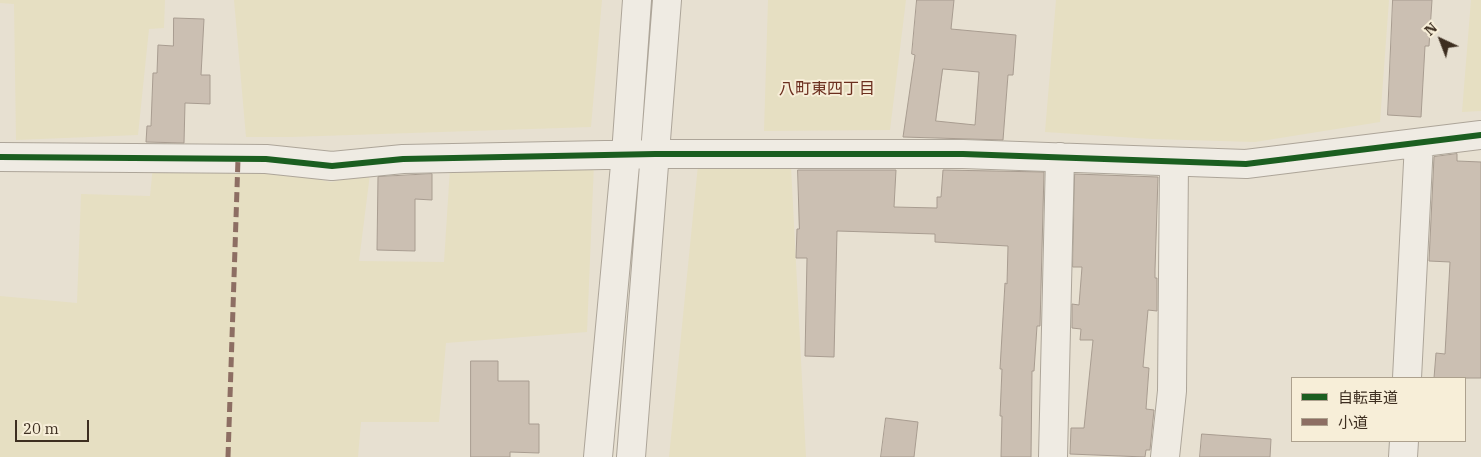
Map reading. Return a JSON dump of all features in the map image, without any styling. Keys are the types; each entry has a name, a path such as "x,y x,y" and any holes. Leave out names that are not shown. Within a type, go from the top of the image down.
{"street":[{"path":"598,457 626,154 637,0"},
{"path":"631,457 667,0"},
{"path":"0,157 266,159 332,166 403,158 626,154 964,154 1246,164 1481,135"},
{"path":"1407,377 1419,143"},
{"path":"1053,457 1060,158"},
{"path":"1165,457 1172,391 1174,162"},
{"path":"1403,457 1404,442"}],"shaded area":[{"path":"0,0 165,0 164,28 149,29 138,135 16,140 14,4 0,3"},
{"path":"234,0 602,0 591,127 246,137"},
{"path":"768,0 906,0 890,130 764,131"},
{"path":"1056,0 1389,0 1380,122 1255,142 1152,139 1045,132"},
{"path":"1471,0 1481,0 1481,111 1462,112"},
{"path":"594,163 587,332 446,343 439,422 361,422 358,457 0,457 0,296 77,303 81,194 150,196 153,166 268,169 331,182 370,174 359,261 444,262 450,168"},
{"path":"698,165 791,166 806,457 669,457"}],"building":[{"path":"917,0 954,0 951,29 1016,35 1013,75 1008,75 1003,140 903,137 915,55 912,54","holes":["943,69 979,72 975,125 936,121"]},
{"path":"1393,0 1432,0 1429,46 1425,46 1421,117 1388,115"},
{"path":"174,18 204,19 201,75 210,75 210,104 185,103 184,143 146,142 147,126 151,126 153,73 157,73 158,45 173,46"},
{"path":"1457,154 1457,161 1481,162 1481,378 1434,377 1436,353 1445,354 1450,262 1429,261 1434,157"},
{"path":"798,170 896,170 894,207 937,208 937,197 941,197 943,170 1044,172 1040,326 1037,326 1034,371 1032,371 1031,457 1001,457 1002,369 1000,369 1008,246 935,242 935,234 837,231 834,357 805,356 807,258 796,258 797,229 799,229"},
{"path":"432,174 432,200 415,199 415,251 377,250 378,177"},
{"path":"1075,174 1158,177 1155,270 1155,278 1157,278 1157,311 1148,310 1143,367 1149,368 1146,409 1154,410 1150,450 1146,450 1145,457 1070,454 1071,428 1084,428 1093,340 1080,340 1081,329 1072,328 1072,304 1079,305 1082,267 1073,267"},
{"path":"471,361 498,361 498,381 529,381 529,424 539,424 539,453 510,452 510,457 471,457"},
{"path":"886,418 918,422 914,457 881,457"},
{"path":"1202,434 1271,439 1270,457 1200,457"}],"marked path":[{"path":"228,457 238,159"}],"cycle path":[{"path":"0,157 266,159 332,166 403,159 655,154 963,154 1246,164 1481,135"}],"district":[{"name":"八町東四丁目","path":"827,89"}]}
